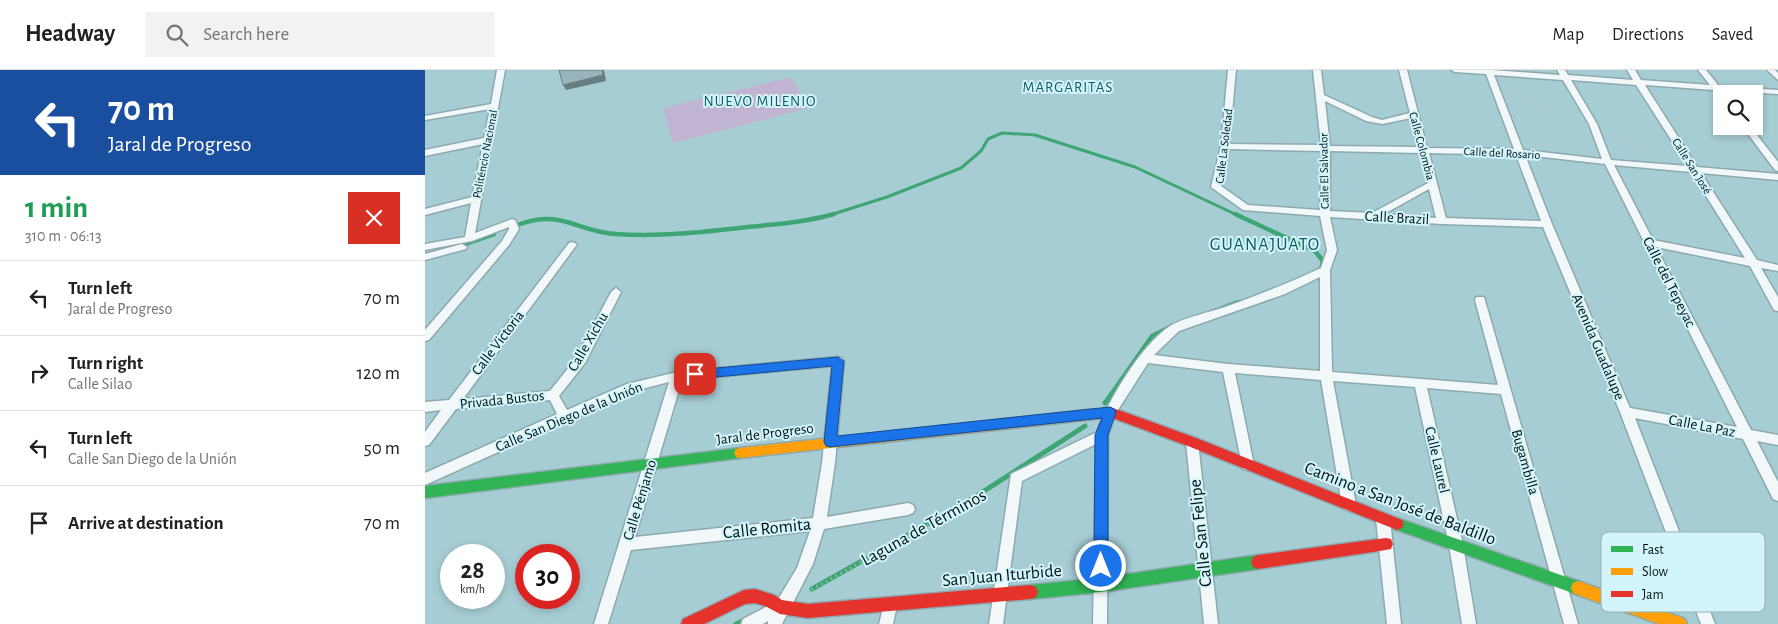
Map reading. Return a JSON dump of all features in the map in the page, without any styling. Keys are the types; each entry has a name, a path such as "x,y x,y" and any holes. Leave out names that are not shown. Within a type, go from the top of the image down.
{"street":[{"name":"Politéncio Nacional","path":"469,239 501,70"},
{"name":"Calle La Soledad","path":"1232,70 1225,146 1217,187 1247,208"},
{"name":"Calle El Salvador","path":"1317,70 1326,148 1325,214 1332,250 1325,270 1326,376 1349,505"},
{"name":"Calle Colombia","path":"1403,70 1422,150 1442,221"},
{"path":"1455,70 1563,74 1713,90"},
{"name":"Calle San José","path":"1631,70 1753,262 1778,308"},
{"path":"1702,70 1714,85"},
{"path":"1771,70 1778,78"},
{"name":"Avenida Guadalupe","path":"1488,71 1547,224 1625,412 1671,532"},
{"name":"Calle del Tepeyac","path":"1563,74 1593,124 1608,162 1778,495"},
{"path":"1763,92 1778,92"},
{"path":"1320,96 1369,119 1382,122 1413,115"},
{"path":"425,118 494,106"},
{"path":"1753,135 1778,168"},
{"path":"425,153 488,140"},
{"name":"Calle del Rosario","path":"1225,146 1519,152 1778,177"},
{"path":"1374,216 1432,184"},
{"path":"425,212 476,199"},
{"name":"Calle Brazil","path":"1247,208 1442,221 1547,224"},
{"path":"425,256 429,247 469,239 513,226"},
{"path":"425,256 455,249 513,226"},
{"path":"425,337 506,243 513,226"},
{"path":"1649,242 1778,268"},
{"name":"Calle Victoria","path":"425,441 572,245"},
{"path":"1100,624 1102,435 1110,412 1154,346 1175,328 1281,291 1325,270"},
{"name":"Calle Xichu","path":"553,395 581,360 616,292"},
{"name":"Bugambilla","path":"1480,300 1571,624"},
{"path":"1145,358 1228,368 1505,390"},
{"name":"Calle San Diego de la Unión","path":"425,479 631,388 677,376 838,361 830,442"},
{"path":"1228,368 1248,465"},
{"name":"Calle Pénjamo","path":"601,624 677,376"},
{"name":"Calle Laurel","path":"1420,384 1456,545 1469,624"},
{"path":"553,395 565,417"},
{"name":"Privada Bustos","path":"425,408 553,395"},
{"name":"Jaral de Progreso","path":"425,492 830,442 1110,412"},
{"name":"Camino a San José de Baldillo","path":"1110,412 1191,442 1383,519 1601,596"},
{"name":"Calle La Paz","path":"1625,412 1778,440"},
{"path":"996,624 1016,478 1102,435"},
{"path":"775,624 780,607 795,586 806,563 819,524 830,442"},
{"name":"Calle San Felipe","path":"1191,442 1211,624"},
{"name":"Calle Romita","path":"627,544 819,524 908,509"},
{"path":"1383,519 1394,624"},
{"name":"San Juan Iturbide","path":"688,624 744,597 755,596 769,600 780,607 808,612 1101,585 1386,544"},
{"path":"886,624 890,605"},
{"path":"748,624 780,607"},
{"name":"Camino a San José de Baldillo","path":"1645,612 1678,624"},
{"name":"Avenida Guadalupe","path":"1702,612 1707,624"}],"path":[{"name":"Laguna de Términos","path":"807,592 1016,478"}],"shaded area":[{"path":"791,77 809,108 673,143 663,108"}],"building":[{"path":"559,70 602,70 603,75 563,85"}],"waterway":[{"path":"831,215 887,197 961,168 981,151 988,139 1002,133 1035,135 1135,167 1237,215"},
{"path":"1235,214 1315,251 1323,261 1321,269 1317,271"},
{"path":"520,224 535,220 559,220 602,232 632,235 699,232 792,222 831,215"},
{"path":"459,246 494,234"},
{"path":"1217,310 1238,302"},
{"path":"1110,396 1152,336 1170,327"},
{"path":"1105,403 1111,395"},
{"path":"812,589 967,502 1085,426"},
{"path":"736,624 747,619"}],"traffic: fast":[{"path":"425,492 740,453"},
{"path":"1397,524 1578,588"},
{"path":"1031,592 1101,585 1258,562"}],"traffic: slow":[{"path":"740,453 1096,414"},
{"path":"1578,588 1601,596"},
{"path":"1646,612 1680,624"}],"traffic: jam":[{"path":"1096,414 1110,412 1192,442 1397,524"},
{"path":"1258,562 1386,544"},
{"path":"688,624 744,597 755,596 769,600 780,607 808,611 1031,592"}],"district":[{"name":"MARGARITAS","path":"1068,87"},
{"name":"NUEVO MILENIO","path":"760,101"},
{"name":"GUANAJUATO","path":"1265,245"}],"route":[{"path":"695,374 838,361 830,442 1110,412 1102,435 1101,566"}]}
